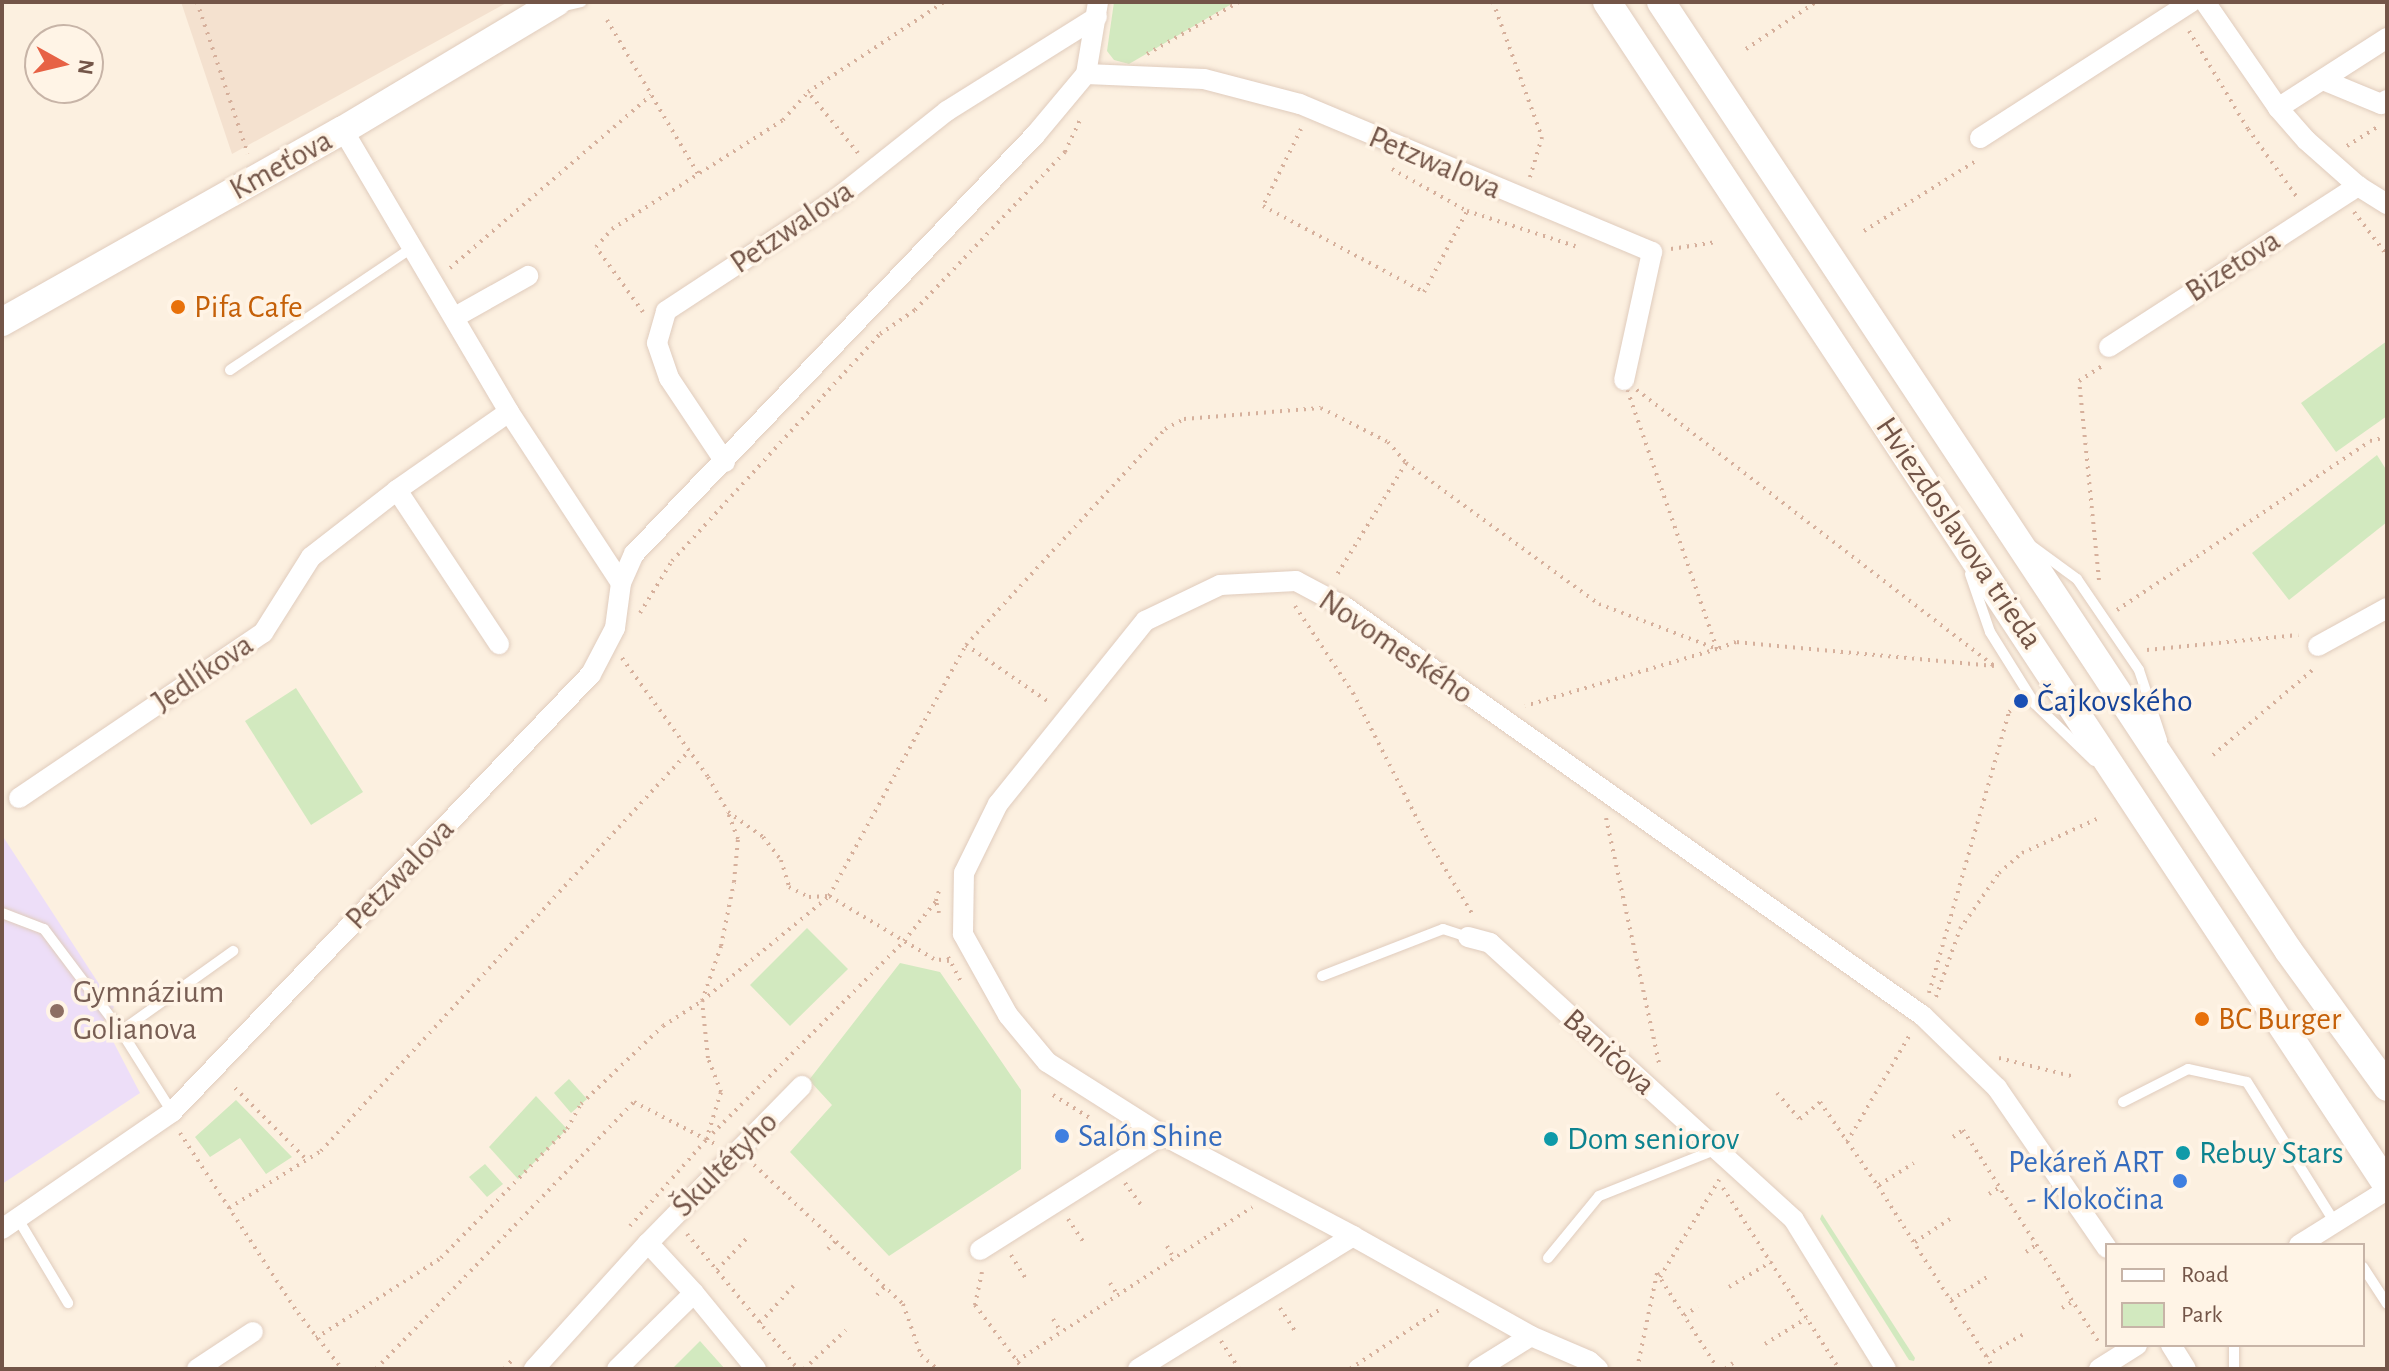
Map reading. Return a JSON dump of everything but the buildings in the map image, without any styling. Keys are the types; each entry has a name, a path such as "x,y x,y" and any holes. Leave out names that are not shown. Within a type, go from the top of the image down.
{"street":[{"name":"Hviezdoslavova trieda","path":"1607,2 2139,805 2387,1188"},
{"name":"Hviezdoslavova trieda","path":"1661,2 2288,950 2387,1087"},
{"path":"1980,138 2191,2"},
{"path":"2205,2 2278,108 2350,191 2387,204"},
{"name":"Kmeťova","path":"2,322 343,130 548,5"},
{"name":"Petzwalova","path":"10,1224 172,1112 591,674 615,628 621,583 634,554 1035,135 1086,74 1098,10"},
{"name":"Petzwalova","path":"725,462 669,378 657,343 666,311 835,200 947,111 1098,10"},
{"path":"2278,108 2387,38"},
{"name":"Petzwalova","path":"1086,74 1204,79 1300,104 1652,252"},
{"path":"2323,80 2381,104 2387,100"},
{"path":"343,130 509,412 621,583"},
{"name":"Bizetova","path":"2107,355 2350,191"},
{"path":"1624,380 1652,252"},
{"path":"455,317 528,276"},
{"name":"Jedlíkova","path":"19,798 263,633 311,557 397,490 509,412"},
{"path":"397,490 499,644"},
{"name":"Novomeského","path":"1598,1369 1589,1361 1531,1336 1353,1236 1162,1135 1047,1062 1008,1015 963,934 964,873 998,804 1145,621 1220,585 1296,581 1345,607 1600,787 1928,1007 1997,1088 2105,1245"},
{"path":"2318,646 2387,608"},
{"name":"Baničova","path":"1468,937 1490,943 1794,1220 1886,1369"},
{"name":"Škultétyho","path":"534,1369 672,1217 802,1086"},
{"path":"982,1258 1162,1135"},
{"path":"2302,1243 2387,1188"},
{"path":"1138,1369 1353,1236"},
{"name":"Škultétyho","path":"648,1243 756,1369"},
{"path":"617,1369 694,1293"},
{"path":"197,1369 253,1332"},
{"path":"1478,1369 1531,1336"},
{"path":"2099,1369 2134,1347"},
{"path":"2172,1347 2186,1369"}],"lane":[{"path":"548,5 581,2"},
{"path":"230,370 413,247"},
{"path":"2,913 44,929 121,1031 172,1112"},
{"path":"1322,976 1443,929 1468,937"},
{"path":"121,1031 233,951"},
{"path":"2123,1102 2188,1069 2247,1082 2335,1223"},
{"path":"1548,1258 1599,1196 1717,1149"},
{"path":"10,1224 68,1303"},
{"path":"2365,1270 2387,1304"},
{"path":"2234,1347 2234,1369"}],"path":[{"path":"197,2 256,179"},
{"path":"649,312 641,312 596,247 612,229 783,120 808,92 944,2"},
{"path":"1137,76 1140,59 1152,50 1239,2"},
{"path":"1493,2 1542,137 1529,179"},
{"path":"1746,49 1816,2"},
{"path":"607,20 698,174"},
{"path":"2189,31 2248,129 2311,217"},
{"path":"808,92 865,161"},
{"path":"448,269 651,95"},
{"path":"634,623 672,561 880,334 915,310 1065,152 1082,115"},
{"path":"2341,149 2387,120"},
{"path":"1287,122 1314,133"},
{"path":"1301,128 1263,206 1424,292 1467,211"},
{"path":"1389,168 1467,211 1579,247"},
{"path":"2350,191 2387,255"},
{"path":"1652,252 1716,242"},
{"path":"2099,588 2079,381 2107,355"},
{"path":"1624,380 1717,649"},
{"path":"1530,717 1517,709 1736,642 1994,666 1624,380"},
{"path":"316,1338 441,1258 567,1129 581,1104 663,1026 702,1001 829,896 966,645 1165,429 1184,419 1321,408 1388,442 1406,463 1599,604 1717,649"},
{"path":"2114,612 2370,441 2387,437"},
{"path":"1333,581 1406,463"},
{"path":"1324,576 1343,587"},
{"path":"1276,582 1353,693 1429,842 1490,943"},
{"path":"2141,651 2312,634 2326,659 2213,755"},
{"path":"966,645 1056,707"},
{"path":"626,646 622,657 728,812 738,839 734,882 721,946 702,1001 708,1058 721,1092 706,1140"},
{"path":"1928,1007 2009,712 2021,701"},
{"path":"229,1208 321,1151 689,751"},
{"path":"1600,787 1656,1050"},
{"path":"728,812 763,837 781,860 789,887 809,897 829,896 934,959 949,961"},
{"path":"1847,1142 1928,1007 1960,929 1999,873 2022,853 2097,819"},
{"path":"625,1232 706,1140 904,941 936,901 942,877"},
{"path":"936,901 940,915"},
{"path":"948,952 949,961 964,987"},
{"path":"1916,986 1929,995"},
{"path":"1992,1057 2011,1058 2075,1077"},
{"path":"235,1088 307,1160"},
{"path":"1050,1093 1097,1122"},
{"path":"1777,1093 1800,1119 1820,1102 1878,1186 1994,1369"},
{"path":"376,1369 634,1102 747,1158 903,1304 921,1355 930,1367 937,1369"},
{"path":"172,1112 184,1142 316,1338 342,1369"},
{"path":"1953,1137 1963,1130 2100,1344"},
{"path":"1878,1186 1914,1163"},
{"path":"1121,1177 1142,1206"},
{"path":"1660,1277 1719,1180 1839,1369"},
{"path":"1989,1194 2000,1187"},
{"path":"780,1203 787,1196"},
{"path":"1017,1361 1254,1206 1241,1199"},
{"path":"1065,1214 1084,1243"},
{"path":"672,1217 798,1369"},
{"path":"1915,1243 1950,1219"},
{"path":"717,1270 748,1237"},
{"path":"828,1249 836,1241"},
{"path":"2026,1252 2036,1245"},
{"path":"1167,1246 1174,1259"},
{"path":"1008,1250 1027,1281"},
{"path":"982,1258 975,1305 1023,1369"},
{"path":"1729,1287 1771,1262"},
{"path":"1637,1369 1657,1273 1718,1369"},
{"path":"1951,1300 1987,1277"},
{"path":"760,1323 796,1283"},
{"path":"1110,1283 1118,1295"},
{"path":"877,1295 885,1286"},
{"path":"1350,1369 1441,1308 1429,1301"},
{"path":"2062,1308 2072,1302"},
{"path":"1278,1304 1296,1333"},
{"path":"1684,1315 1698,1307"},
{"path":"1765,1344 1807,1318"},
{"path":"1053,1319 1061,1332"},
{"path":"804,1369 846,1330"},
{"path":"1986,1356 2024,1334"},
{"path":"1221,1340 1239,1369"},
{"path":"504,1369 514,1358"},
{"path":"276,1369 277,1362"},
{"path":"1725,1369 1733,1363"}],"shaded area":[{"path":"181,2 508,2 232,154"},
{"name":"Gymnázium Golianova","path":"2,835 114,1007 103,1022 140,1093 2,1184"}],"green space":[{"path":"1114,2 1235,2 1129,64 1114,60 1107,51"},
{"path":"2387,341 2387,416 2336,452 2301,403"},
{"path":"2377,455 2387,471 2387,522 2289,600 2252,553"},
{"path":"296,688 363,792 311,825 245,721"},
{"path":"807,928 848,969 790,1026 750,985"},
{"path":"900,963 940,972 1021,1090 1021,1169 889,1256 790,1152 832,1105 809,1080"},
{"path":"569,1079 587,1099 571,1113 554,1093"},
{"path":"536,1096 567,1129 518,1179 489,1147"},
{"path":"236,1100 292,1157 266,1174 240,1138 210,1157 195,1137"},
{"path":"485,1164 503,1184 487,1197 469,1177"},
{"path":"1822,1214 1915,1358 1914,1361 1909,1360 1820,1219"},
{"path":"700,1341 725,1369 672,1369"}],"place":[{"name":"Pifa Cafe","path":"178,307"},
{"name":"Čajkovského","path":"2021,701"},
{"name":"Gymnázium Golianova","path":"57,1011"},
{"name":"BC Burger","path":"2202,1019"},
{"name":"Salón Shine","path":"1062,1136"},
{"name":"Dom seniorov","path":"1551,1139"},
{"name":"Rebuy Stars","path":"2183,1153"},
{"name":"Pekáreň ART - Klokočina","path":"2180,1181"}]}
